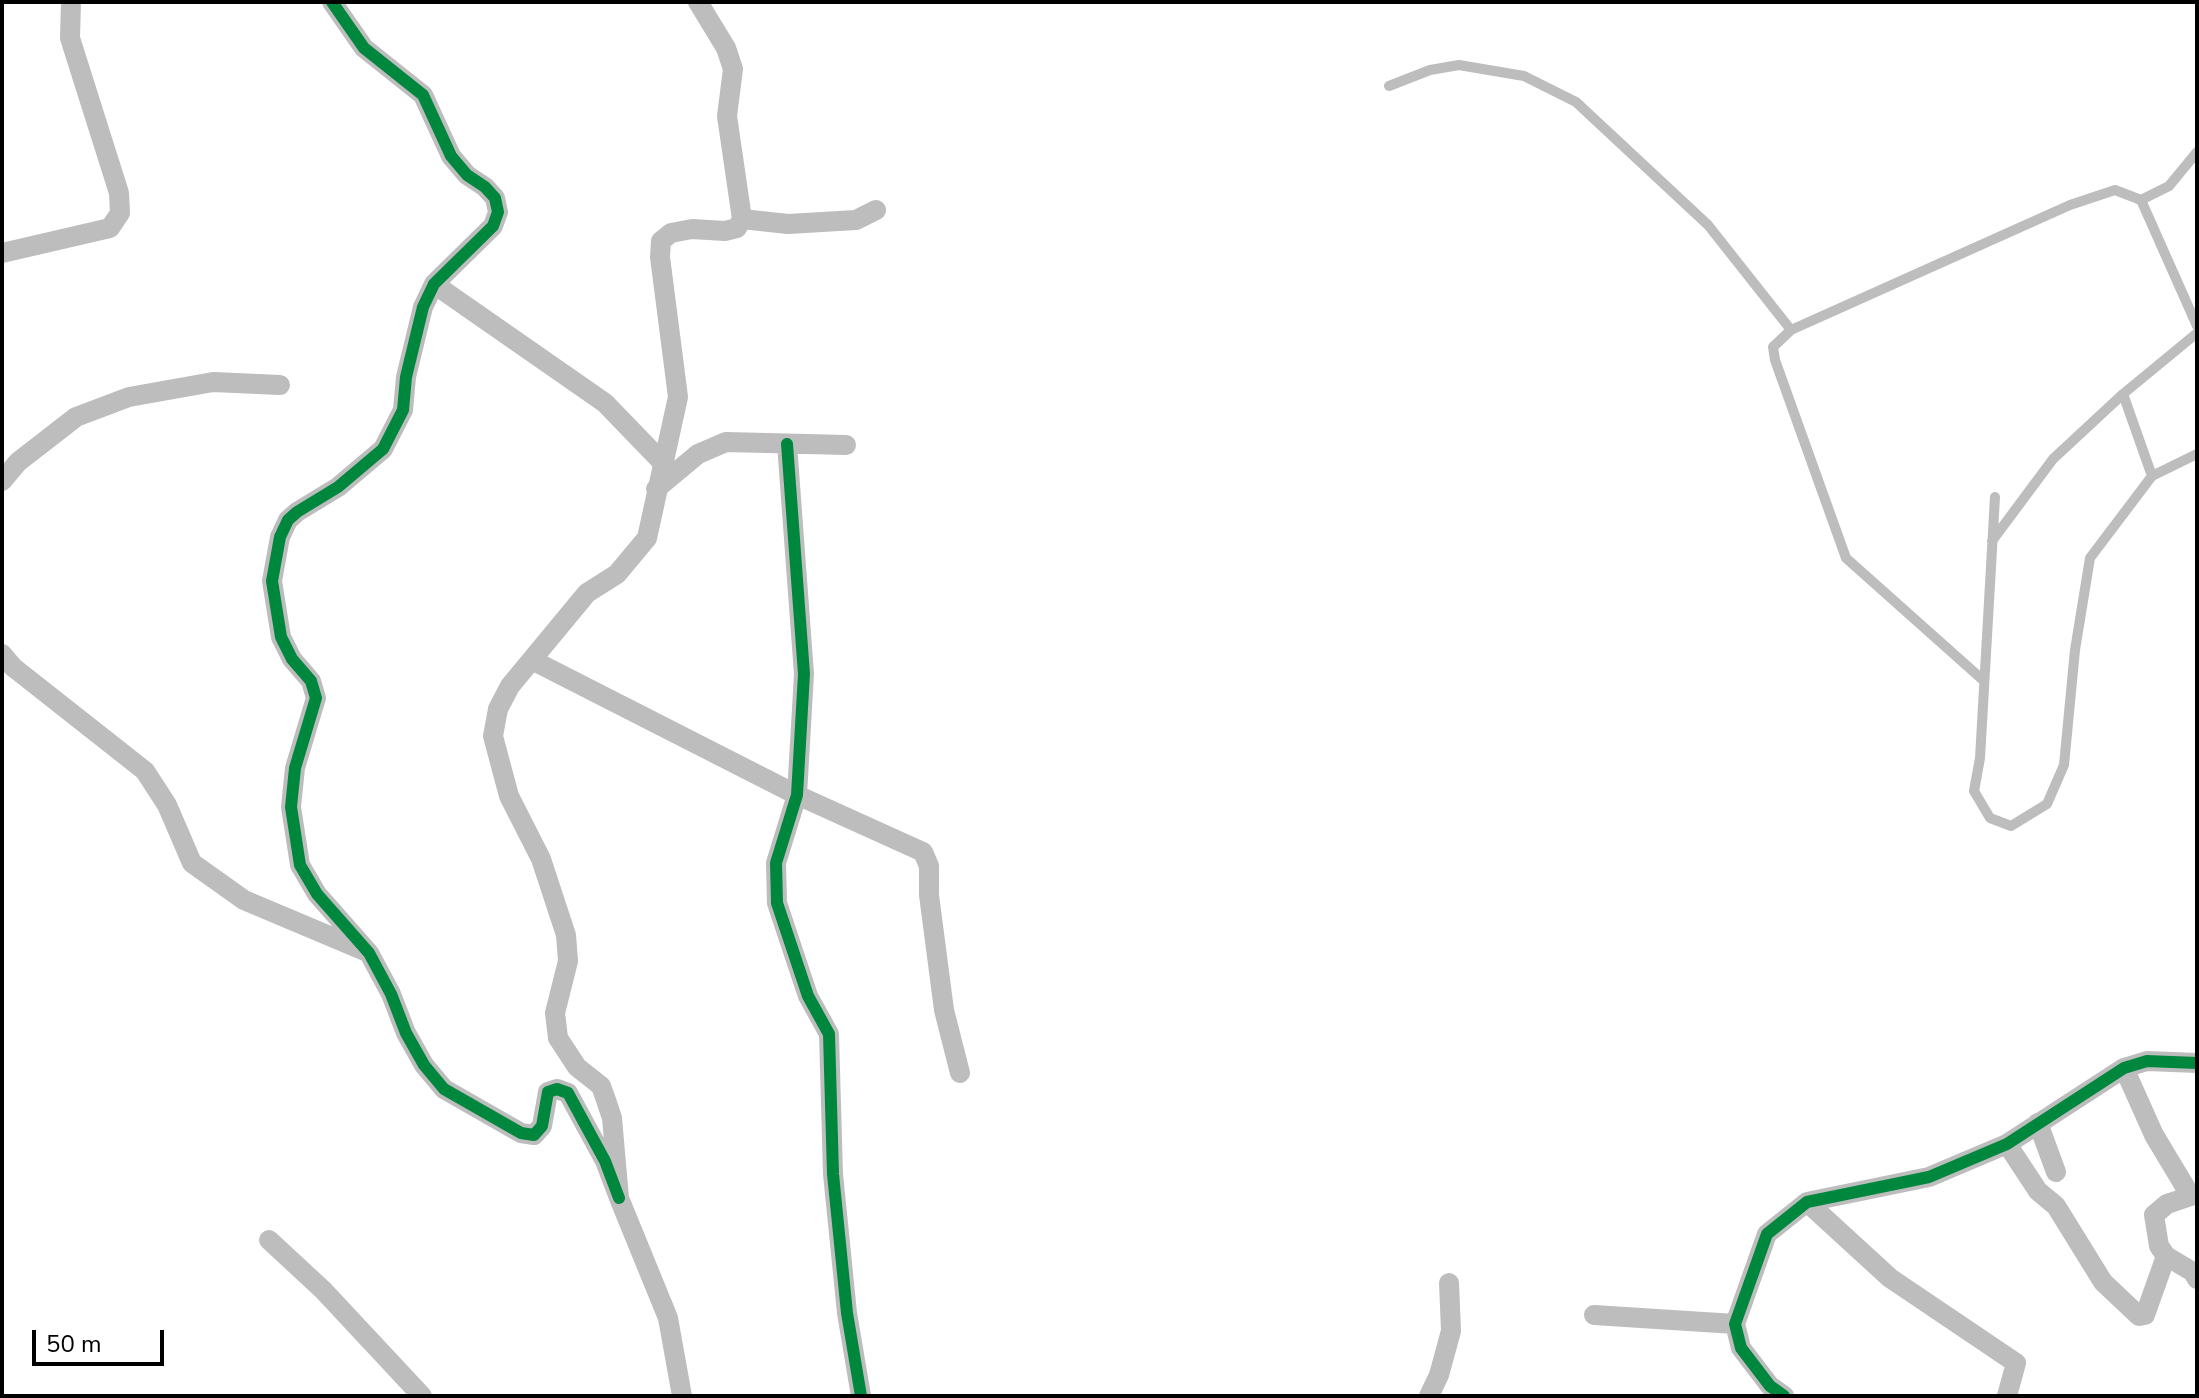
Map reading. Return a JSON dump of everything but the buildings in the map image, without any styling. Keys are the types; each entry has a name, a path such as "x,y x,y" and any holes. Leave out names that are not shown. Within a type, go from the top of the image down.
{"street":[{"path":"2,253 110,228 120,213 119,193 70,38 71,2"},
{"path":"332,2 364,48 423,95 451,156 495,198 498,212 493,226 434,284 423,307 406,377 403,410 395,432 383,449 338,487 288,520 280,537 272,581 281,637 292,659 311,681 316,698 295,768 291,807 300,865 317,894 369,953 391,994 406,1033 424,1065 444,1089 521,1133 534,1135 542,1126 548,1092 557,1089 568,1093 605,1161 668,1318 682,1396"},
{"path":"619,1198 612,1118 601,1086 577,1067 558,1038 555,1013 568,961 566,935 541,859 509,796 493,736 498,709 510,686 587,593 617,574 647,538 678,397 660,257 661,241 671,233 692,229 725,231 737,228 742,219 727,116 733,69 726,48 698,2"},
{"path":"742,219 788,224 856,220 876,210"},
{"path":"434,284 605,403 663,463"},
{"path":"2,481 18,462 76,417 129,397 213,382 280,385"},
{"path":"656,489 698,454 726,442 846,445"},
{"path":"787,444 804,674 797,795 776,863 777,903 808,996 829,1034 833,1174 847,1313 861,1396"},
{"path":"2,654 13,667 145,771 167,805 192,863 244,900 369,953"},
{"path":"532,660 797,795 923,852 929,866 929,895 944,1010 960,1073"},
{"path":"1774,1393 1741,1348 1735,1324 1767,1234 1807,1202 1929,1177 2007,1144 2124,1068 2147,1061 2197,1063"},
{"path":"2124,1068 2154,1135 2194,1194 2167,1204 2154,1215 2154,1232 2166,1256 2193,1272 2197,1279"},
{"path":"2038,1123 2056,1172"},
{"path":"2007,1144 2038,1191 2056,1206 2103,1282 2139,1316 2145,1315 2166,1256"},
{"path":"1807,1202 1890,1278 2016,1363 2007,1396"},
{"path":"269,1240 323,1290 422,1396"},
{"path":"1429,1396 1439,1375 1451,1331 1449,1283"},
{"path":"1594,1315 1735,1324"}],"lane":[{"path":"1389,86 1430,70 1459,65 1524,76 1576,102 1708,225 1791,330"},
{"path":"2141,200 2169,186 2197,152"},
{"path":"1984,681 1846,558 1773,347 1791,330 2070,205 2115,190 2141,200 2197,326"},
{"path":"1992,542 2053,459 2123,394 2197,333"},
{"path":"2123,394 2152,476"},
{"path":"1995,497 1974,791 1990,818 2011,826 2047,804 2064,765 2075,650 2090,558 2152,476 2197,454"}],"cycle path":[{"path":"332,2 364,48 423,95 451,156 467,175 495,198 498,212 493,226 434,284 423,307 406,377 403,410 383,449 338,487 297,512 288,520 280,537 272,581 281,637 292,659 311,681 316,698 295,768 291,807 300,865 317,894 369,953 391,994 406,1033 424,1065 444,1089 521,1133 534,1135 542,1126 548,1092 557,1089 568,1093 605,1161 619,1198"},
{"path":"787,444 804,674 797,795 776,863 777,903 808,996 829,1034 833,1174 847,1313 861,1396"},
{"path":"1784,1396 1770,1386 1741,1348 1735,1324 1767,1234 1807,1202 1929,1177 2007,1144 2124,1068 2147,1061 2197,1063"}]}
